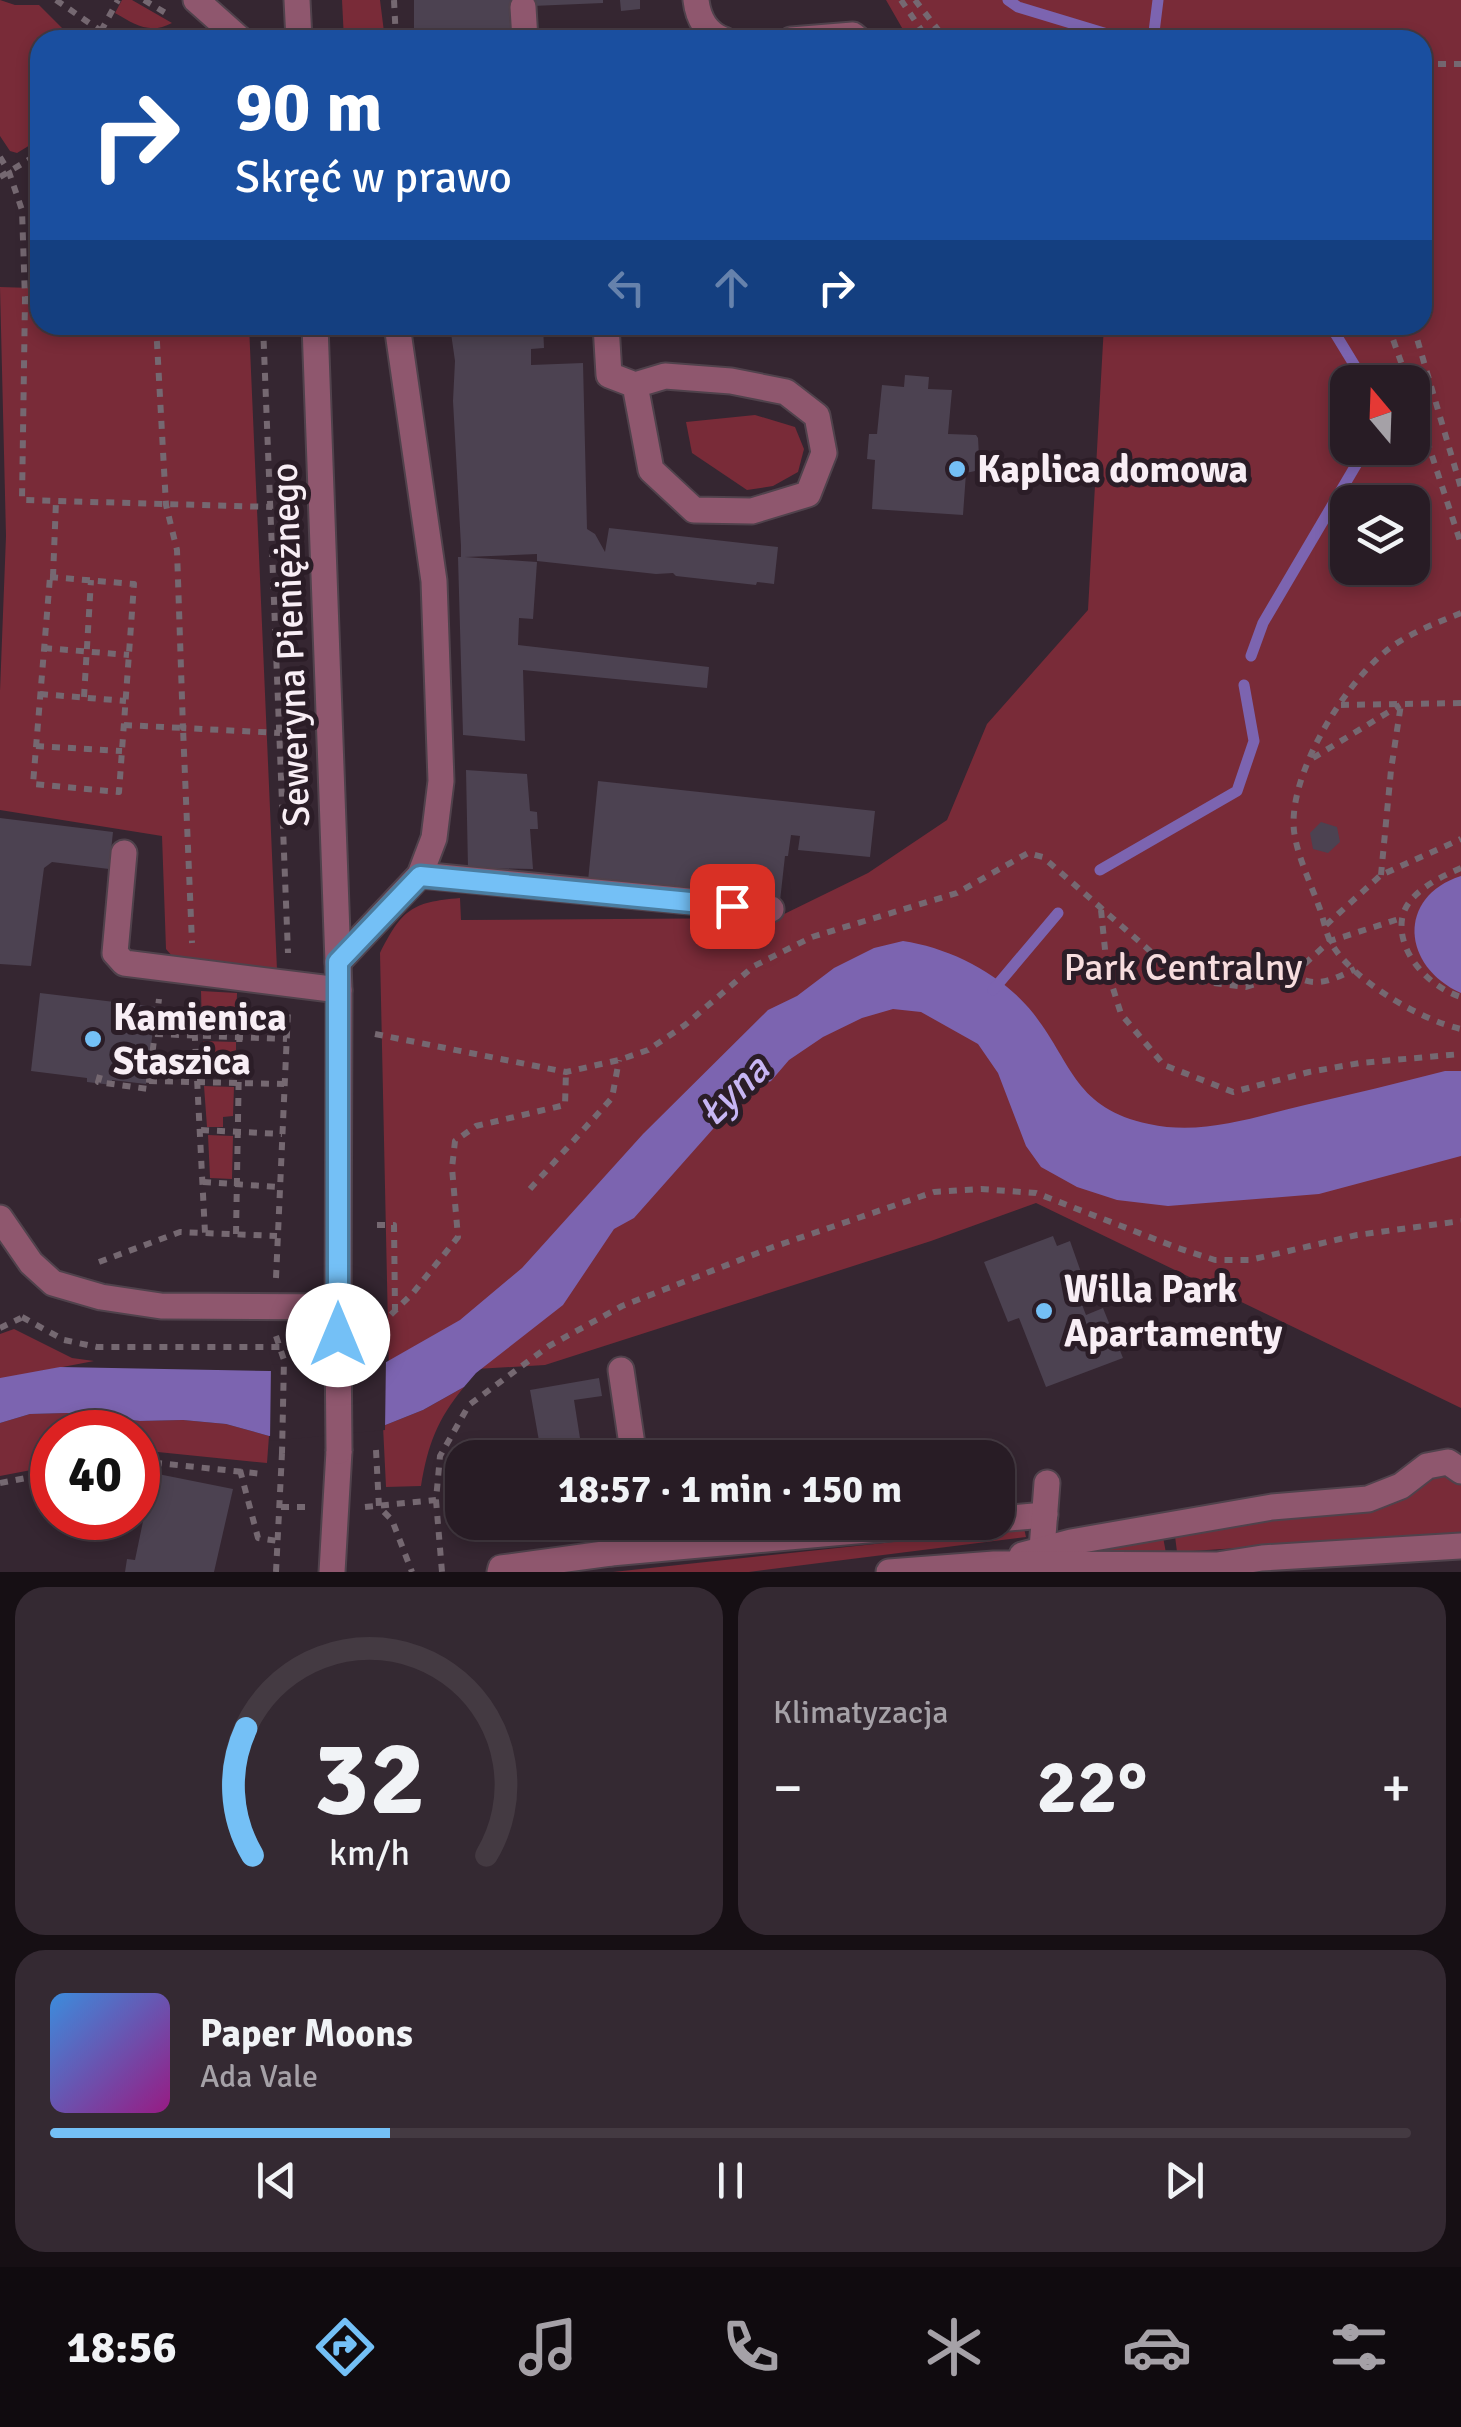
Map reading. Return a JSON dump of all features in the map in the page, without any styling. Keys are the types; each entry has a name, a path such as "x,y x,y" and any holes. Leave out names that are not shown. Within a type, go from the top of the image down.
{"street":[{"path":"196,0 230,30"},
{"path":"297,0 298,30"},
{"path":"696,0 697,12 708,30"},
{"path":"523,7 524,30"},
{"name":"Seweryna Pieniężnego","path":"314,335 339,990 339,1451 332,1572"},
{"path":"338,962 420,876 434,838 441,781 434,581 398,335"},
{"path":"607,335 609,375 635,385 665,376 731,381 786,392 817,416 824,452 808,494 752,511 694,510 651,470 635,385"},
{"path":"124,854 115,954 124,963 339,990"},
{"path":"420,876 771,909"},
{"path":"0,1218 31,1262 53,1283 101,1297 161,1306 338,1307"},
{"path":"621,1370 631,1440"},
{"path":"889,1572 924,1567 959,1570 1042,1549 1272,1507 1368,1498 1401,1486 1427,1466 1448,1462 1461,1471"},
{"path":"1042,1549 1047,1483"},
{"path":"1015,1518 1045,1515"},
{"path":"611,1553 615,1540"},
{"path":"500,1572 502,1568 611,1553 756,1540"},
{"path":"994,1564 1217,1568 1262,1558 1461,1546"}],"path":[{"path":"56,0 99,30"},
{"path":"101,30 118,0"},
{"path":"152,0 162,10"},
{"path":"394,0 396,30"},
{"path":"902,0 922,30"},
{"path":"915,0 938,30"},
{"path":"1432,64 1461,64"},
{"path":"0,158 22,210 22,500 272,508"},
{"path":"0,177 30,159"},
{"path":"25,299 30,299"},
{"path":"157,335 166,504 177,550 206,1233"},
{"path":"263,335 289,984 276,1279"},
{"path":"1392,335 1402,365"},
{"path":"1416,335 1461,488"},
{"path":"1430,450 1461,544"},
{"path":"53,578 56,501"},
{"path":"50,577 91,580 134,584 119,792 33,784 50,577"},
{"path":"84,698 90,652 91,580"},
{"path":"1461,613 1390,648 1368,667 1309,760 1298,789 1294,830 1330,941 1377,989 1421,1016 1461,1029"},
{"path":"44,648 129,654"},
{"path":"40,694 126,700"},
{"path":"1340,706 1461,703"},
{"path":"1309,760 1402,704"},
{"path":"1381,875 1402,704"},
{"path":"124,725 280,733"},
{"path":"36,746 122,751"},
{"path":"1326,924 1381,875 1461,838"},
{"path":"375,1034 566,1072 619,1060 648,1050 686,1025 754,966 812,937 957,893 1028,853 1043,857 1158,958 1197,981 1246,987 1298,970 1330,941 1402,918 1415,897 1437,879 1461,868"},
{"path":"1101,910 1108,969 1121,1014 1164,1065 1233,1092 1360,1063 1461,1054"},
{"path":"1402,918 1407,950 1426,977 1461,997"},
{"path":"1290,972 1316,984 1355,970"},
{"path":"236,1234 240,978"},
{"path":"100,1075 98,1082 148,1089 160,993"},
{"path":"155,1034 286,1039"},
{"path":"530,1189 612,1098 619,1060"},
{"path":"384,1322 458,1237 452,1168 455,1141 476,1126 565,1105 566,1072"},
{"path":"149,1081 284,1084"},
{"path":"201,1130 282,1134"},
{"path":"204,1182 279,1186"},
{"path":"442,1572 436,1500 440,1456 469,1405 550,1346 622,1306 773,1247 934,1192 982,1189 1036,1194 1216,1260 1250,1260 1357,1235 1461,1220"},
{"path":"377,1225 394,1225 395,1310"},
{"path":"89,1266 180,1232 276,1236"},
{"path":"0,1328 22,1317 27,1309"},
{"path":"22,1317 64,1340 97,1347 268,1349"},
{"path":"276,1336 284,1360 276,1572"},
{"path":"376,1450 379,1507 392,1520 412,1572"},
{"path":"160,1463 263,1474"},
{"path":"240,1470 258,1538 278,1541"},
{"path":"0,1483 30,1477"},
{"path":"366,1506 436,1500"},
{"path":"281,1507 304,1507"}],"green space":[{"path":"0,0 15,5 39,5 64,30 30,30 30,145 17,153 10,151 0,136"},
{"path":"122,0 132,0 172,23 156,28 136,24 115,13"},
{"path":"342,0 380,0 384,30 344,30"},
{"name":"Park Centralny","path":"886,0 1461,0 1461,1408 1036,1203 931,1241 545,1365 389,1374 380,953 402,918 430,902 460,898 461,920 776,918 868,873 947,820 987,724 1088,610 1103,335 1432,335 1432,30 903,30"},
{"path":"0,287 30,288 30,335 249,335 277,970 172,956 166,949 162,836 0,810 6,536"},
{"path":"755,415 795,427 804,449 798,472 773,486 747,490 692,453 686,422"},
{"path":"201,991 237,993 236,1032 202,1030"},
{"path":"203,1041 236,1042 236,1067 225,1067 225,1077 204,1076"},
{"path":"204,1086 234,1087 233,1116 223,1117 223,1127 207,1127"},
{"path":"208,1135 233,1136 232,1179 210,1178"},
{"path":"14,1329 72,1358 94,1361 0,1379 0,1334"},
{"path":"464,1387 435,1433 421,1486 386,1487 383,1426"},
{"path":"30,1414 30,1470 0,1476 0,1423"},
{"path":"160,1421 226,1424 269,1436 267,1463 160,1452"},
{"path":"1450,1476 1461,1484 1461,1533 1177,1552 1175,1536 1268,1520 1361,1513 1402,1498 1437,1477"},
{"path":"1024,1528 1026,1537 1015,1538 1015,1529"},
{"path":"1163,1537 1166,1553 1100,1557 1102,1548"},
{"path":"912,1540 1002,1540 749,1572 613,1572"}],"water":[{"path":"1461,876 1461,993 1427,967 1414,933 1425,899"},
{"name":"Łyna","path":"903,941 921,945 957,957 991,975 1033,1013 1090,1095 1124,1117 1149,1124 1208,1126 1445,1071 1461,1071 1461,1156 1319,1194 1168,1206 1117,1200 1077,1187 1041,1167 1026,1146 998,1073 978,1044 921,1012 893,1009 862,1018 823,1037 789,1060 771,1081 744,1094 634,1218 614,1229 563,1305 476,1373 464,1387 423,1410 383,1426 269,1436 226,1424 160,1421 160,1410 30,1410 30,1414 0,1423 0,1378 60,1367 270,1371 381,1365 460,1320 522,1268 643,1134 768,1010 874,948"}],"pier":[{"path":"386,1357 385,1430 270,1441 271,1365"}],"building":[{"path":"414,0 603,0 509,7 510,30 414,30"},
{"path":"620,0 640,0 640,9 621,11"},
{"path":"451,335 543,335 544,348 531,349 531,365 583,363 587,529 595,534 605,552 609,528 778,547 774,584 756,585 537,561 537,554 465,557 537,562 533,619 519,618 518,645 709,667 707,688 523,670 525,741 463,735"},
{"path":"905,375 929,377 928,389 952,390 948,434 978,438 975,471 966,473 963,515 872,509 875,460 867,459 869,434 877,434 882,385 904,387"},
{"path":"466,770 527,774 530,811 537,812 538,829 530,829 533,869 468,868"},
{"path":"598,781 875,811 870,857 798,850 800,836 791,835 780,901 588,881"},
{"path":"0,818 113,832 109,869 52,862 44,868 31,966 0,964"},
{"path":"1321,822 1337,827 1340,842 1328,853 1313,849 1310,833"},
{"name":"Kamienica Staszica","path":"40,993 156,1007 146,1084 112,1080 112,1085 31,1071"},
{"name":"Willa Park Apartamenty","path":"1053,1236 1057,1246 1070,1241 1082,1275 1072,1279 1086,1315 1103,1308 1123,1358 1046,1387 1019,1318 1008,1322 984,1262"},
{"path":"599,1378 602,1396 574,1400 580,1440 539,1440 530,1390"},
{"path":"160,1474 233,1489 214,1572 125,1572 127,1559 135,1560 139,1540 160,1540"}],"waterway":[{"path":"1008,0 1018,7 1094,30"},
{"path":"1154,30 1158,0"},
{"path":"1336,335 1354,365"},
{"path":"1251,656 1263,623 1356,465"},
{"path":"1100,870 1237,791 1254,741 1244,685"},
{"path":"993,990 1058,913"}],"place":[{"name":"Kaplica domowa","path":"957,469"},
{"name":"Kamienica Staszica","path":"93,1039"},
{"name":"Willa Park Apartamenty","path":"1044,1311"}],"route":[{"path":"338,1335 338,962 420,876 732,906"}]}
